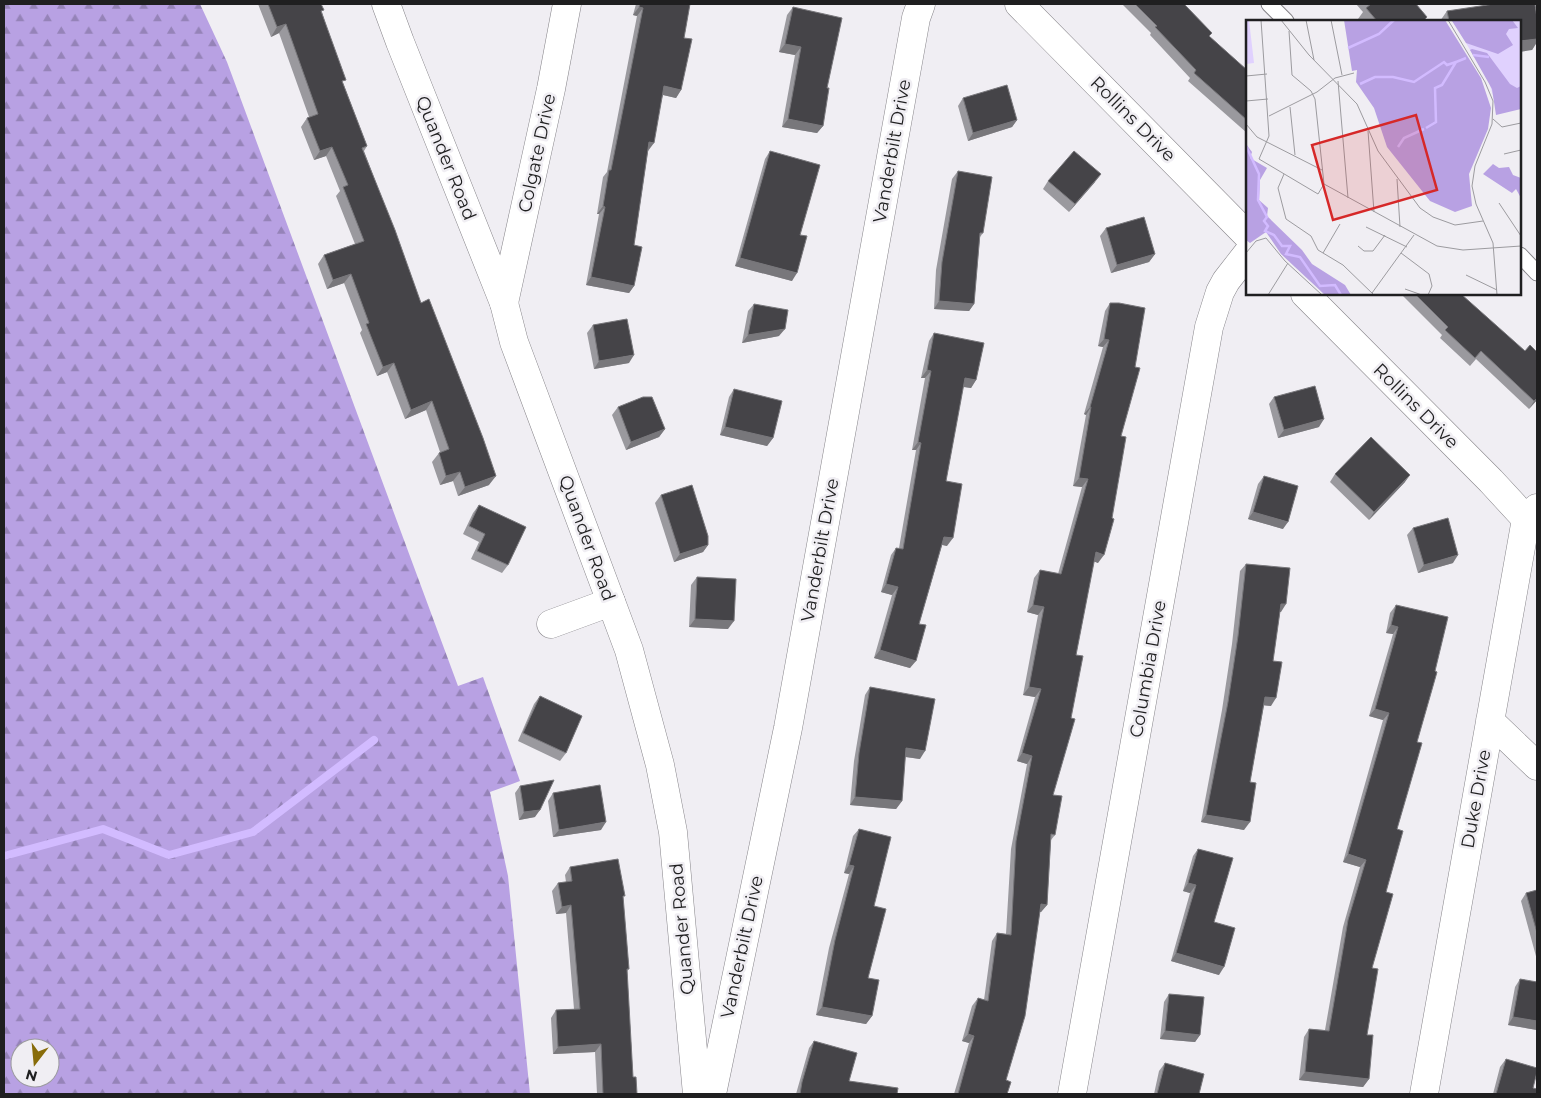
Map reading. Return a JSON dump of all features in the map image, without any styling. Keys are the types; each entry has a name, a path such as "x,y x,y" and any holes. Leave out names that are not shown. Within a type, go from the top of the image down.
{"street":[{"name":"Quander Road","path":"386,4 403,52 504,302 514,342 629,650 660,765 673,832 697,1094"},
{"name":"Colgate Drive","path":"504,302 551,89 566,4"},
{"name":"Vanderbilt Drive","path":"712,1094 788,728 916,18 921,4"},
{"name":"Rollins Drive","path":"1019,4 1246,234"},
{"name":"Columbia Drive","path":"1072,1094 1209,327 1220,292 1246,255"},
{"name":"Rollins Drive","path":"1306,295 1491,481 1532,513"},
{"name":"Duke Drive","path":"1424,1094 1490,721 1532,513"},
{"path":"551,624 611,602"},
{"path":"1490,721 1537,766"}],"lane":[{"path":"1269,4 1285,20"},
{"path":"1521,256 1537,273"}],"green space":[{"path":"4,4 200,4 227,62 458,686 483,677 520,781 490,792 508,876 530,1094 4,1094"}],"building":[{"path":"268,4 321,4 324,10 321,11 346,80 342,81 367,146 362,148 395,230 421,303 429,299 496,476 465,487 460,472 446,476 439,453 449,449 432,401 411,410 394,363 383,367 366,324 369,323 351,274 333,280 324,255 364,241 343,187 348,185 332,147 320,151 307,118 318,114 286,24 277,27"},
{"path":"640,4 690,4 684,38 692,39 681,90 664,86 654,143 649,142 634,245 642,247 634,286 591,277 605,207 603,206 609,170 611,170 643,8 639,7"},
{"path":"1135,4 1184,4 1212,33 1209,36 1246,69 1246,119 1194,73 1196,70 1155,27 1157,26"},
{"path":"1371,4 1416,4 1427,17 1424,20 1376,20 1366,8"},
{"path":"1494,4 1535,4 1537,39 1521,41 1521,20 1449,20 1447,11"},
{"path":"793,7 842,18 827,88 829,88 823,126 788,119 801,47 785,44"},
{"path":"1007,85 1017,120 973,133 963,98"},
{"path":"770,151 820,165 800,235 807,236 797,273 740,258"},
{"path":"1074,151 1101,174 1075,204 1048,181"},
{"path":"958,171 992,177 983,233 980,233 974,304 939,301 942,262"},
{"path":"1144,217 1155,254 1117,265 1106,228"},
{"path":"1416,295 1462,295 1525,351 1530,345 1537,352 1537,398 1534,401 1481,351 1475,358 1445,330 1448,327"},
{"path":"1110,303 1145,308 1135,367 1140,368 1121,436 1126,437 1112,518 1114,519 1104,555 1096,552 1076,655 1083,656 1071,718 1075,719 1053,795 1062,796 1055,835 1051,834 1047,905 1041,904 1025,1016 1006,1080 1011,1082 1007,1094 958,1094 974,1036 968,1034 978,998 988,1001 997,933 1011,935 1016,841 1032,756 1022,753 1041,689 1029,687 1044,607 1033,605 1040,570 1061,574 1088,479 1079,478 1090,407 1109,340 1104,339"},
{"path":"754,304 788,310 785,329 748,335"},
{"path":"627,319 634,355 599,361 593,325"},
{"path":"934,333 984,343 976,380 965,378 946,481 962,484 953,538 944,537 919,624 926,625 916,661 880,650 898,587 886,584 896,548 903,549 921,443 918,442 931,371 927,370"},
{"path":"1315,386 1324,419 1284,430 1274,397"},
{"path":"734,389 782,401 773,438 725,427"},
{"path":"643,397 652,397 665,429 631,442 618,407"},
{"path":"1371,437 1410,475 1374,512 1335,474"},
{"path":"1264,476 1298,486 1288,522 1253,512"},
{"path":"692,485 708,536 708,545 680,554 661,495"},
{"path":"479,505 526,527 508,565 477,551 485,534 469,526"},
{"path":"1448,518 1458,555 1424,565 1413,528"},
{"path":"1246,564 1290,568 1286,604 1281,604 1273,661 1282,662 1276,698 1265,697 1250,782 1256,783 1250,822 1206,815 1228,702"},
{"path":"697,577 736,579 734,621 695,619"},
{"path":"1396,605 1448,617 1435,671 1437,672 1417,742 1422,743 1397,829 1403,831 1386,892 1393,894 1372,968 1378,969 1367,1035 1373,1035 1369,1079 1305,1072 1309,1029 1329,1031 1348,920 1366,860 1348,854 1389,713 1375,709 1398,627 1391,625"},
{"path":"870,687 935,699 925,751 906,748 902,801 855,797 859,753"},
{"path":"540,696 582,716 566,753 523,733"},
{"path":"554,780 540,810 524,812 520,786"},
{"path":"600,785 606,822 559,830 553,793"},
{"path":"859,829 891,837 874,906 886,909 868,978 879,980 872,1016 822,1007 835,940 854,866 849,865"},
{"path":"1198,849 1233,858 1214,922 1235,928 1224,967 1176,953 1196,885 1188,883"},
{"path":"618,859 625,896 623,896 629,969 627,969 633,1077 636,1077 637,1094 603,1094 601,1044 558,1047 556,1010 580,1009 571,905 562,907 558,883 572,881 570,867"},
{"path":"1537,890 1537,933 1526,893"},
{"path":"1520,979 1537,982 1537,1021 1513,1017"},
{"path":"1169,994 1204,997 1200,1035 1165,1031"},
{"path":"814,1041 857,1053 849,1081 898,1088 897,1094 800,1094"},
{"path":"1506,1059 1537,1068 1533,1088 1537,1089 1537,1094 1496,1094"},
{"path":"1165,1063 1204,1074 1199,1094 1157,1094"}],"waterway":[{"path":"4,856 103,829 169,855 253,832 374,740"}]}
